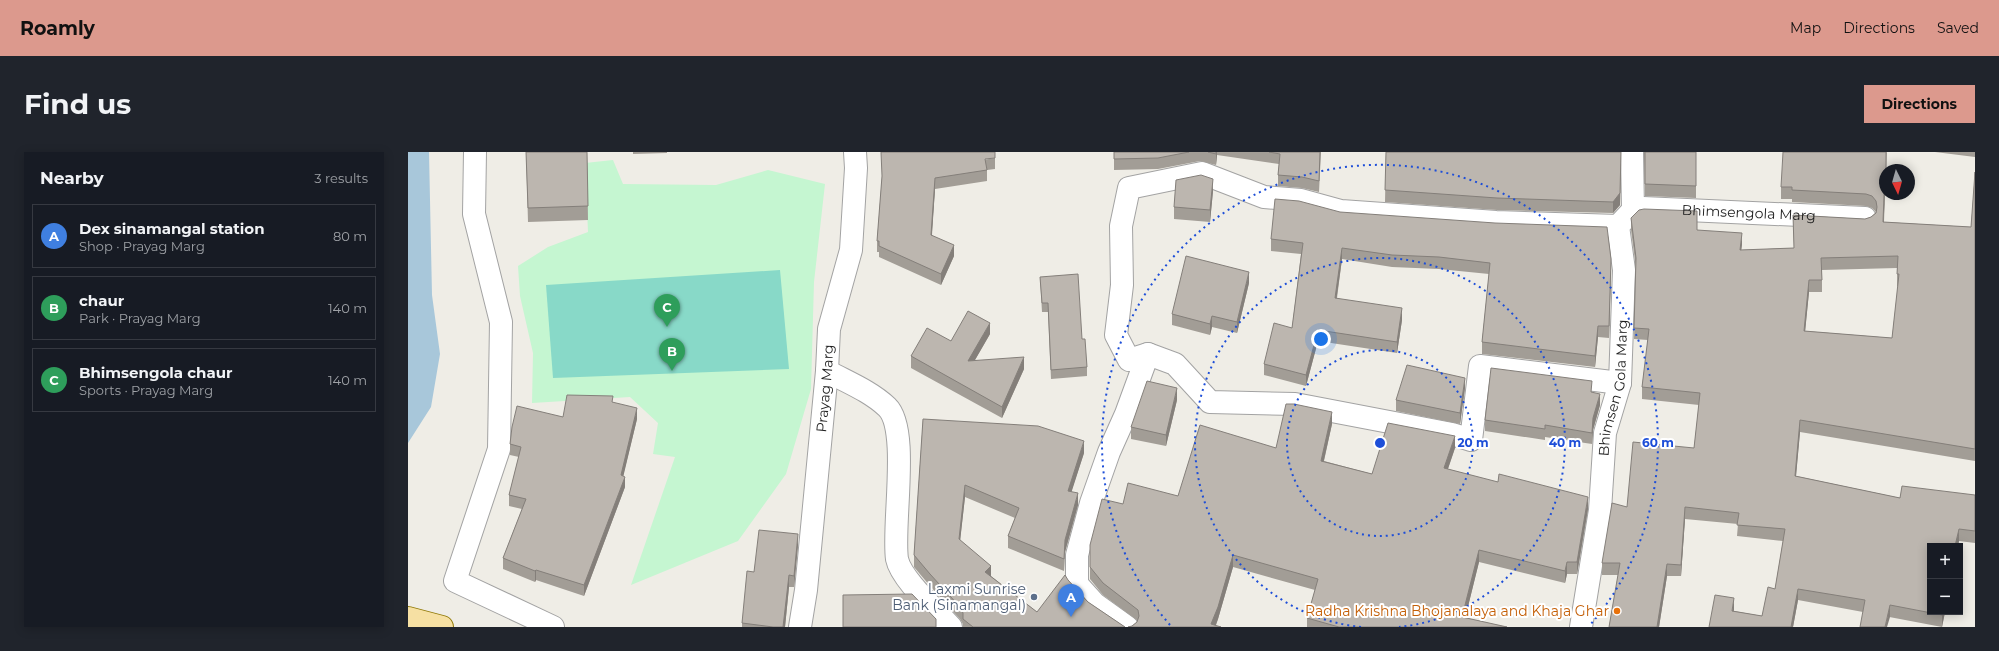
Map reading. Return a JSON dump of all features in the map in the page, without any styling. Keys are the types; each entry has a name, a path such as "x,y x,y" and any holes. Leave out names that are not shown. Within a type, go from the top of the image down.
{"main road":[{"path":"408,618 442,627"}],"street":[{"path":"475,152 474,214 501,322 499,449 455,581 554,627"},
{"name":"Prayag Marg","path":"800,627 806,590 827,371 829,330 851,250 856,168 855,152"},
{"path":"1620,384 1480,366 1471,440 1452,434 1295,404 1210,402 1175,364 1148,354 1129,360 1116,335 1122,285 1121,226 1129,188 1202,173 1264,197 1301,200 1341,210 1496,222 1618,226 1633,210 1632,152"},
{"name":"Bhimsengola Marg","path":"1633,210 1643,208 1865,218"},
{"name":"Bhimsen Gola Marg","path":"1581,627 1600,510 1605,433 1620,384 1624,270 1618,226"},
{"path":"1127,627 1095,604 1077,584 1077,555 1091,503 1109,452 1126,414 1148,354"},
{"path":"827,371 869,394 888,408 898,431 897,560 910,582 951,627"}],"green space":[{"path":"613,160 623,184 716,185 768,170 825,184 814,282 811,389 786,474 738,541 631,585 675,457 653,454 658,423 630,397 532,403 533,353 520,296 518,266 548,247 588,232 585,163"}],"shaded area":[{"path":"408,152 429,152 432,295 440,354 431,407 408,443"},
{"path":"780,270 789,369 553,378 546,285"}],"building":[{"path":"526,152 587,152 588,206 528,208"},
{"path":"881,152 995,152 995,158 985,159 987,170 935,178 931,235 954,245 941,274 879,246 879,241 877,241 882,176"},
{"path":"1114,152 1189,152 1158,158 1114,159"},
{"path":"1269,152 1320,152 1319,181 1302,177 1278,175 1280,154"},
{"path":"1386,152 1621,152 1620,193 1613,202 1497,198 1385,190"},
{"path":"1645,152 1696,152 1696,186 1645,184"},
{"path":"1783,152 1886,152 1886,164 1879,164 1879,200 1884,200 1883,222 1971,227 1975,172 1975,449 1800,420 1795,476 1900,498 1902,486 1975,495 1975,531 1959,529 1956,543 1927,543 1927,612 1890,605 1885,627 1860,627 1865,600 1798,589 1791,627 1709,627 1715,595 1734,598 1732,611 1762,616 1768,587 1775,589 1785,529 1737,525 1739,513 1685,507 1681,565 1667,564 1657,627 1609,627 1620,563 1602,563 1612,503 1627,507 1633,442 1694,448 1700,393 1642,387 1649,329 1634,328 1636,258 1631,218 1639,210 1644,209 1697,211 1697,230 1742,233 1740,250 1794,248 1793,215 1865,219 1876,213 1876,201 1872,196 1866,194 1792,190 1792,187 1781,187","holes":["1898,256 1897,274 1899,274 1892,338 1804,331 1809,280 1822,280 1821,258"]},
{"path":"1201,175 1213,179 1210,210 1174,207 1176,180"},
{"path":"1275,199 1299,201 1340,212 1495,223 1607,227 1611,259 1609,326 1598,326 1595,356 1482,342 1490,263 1439,257 1392,255 1342,248 1335,298 1402,308 1397,342 1318,330 1306,375 1264,364 1274,323 1292,328 1303,243 1271,239"},
{"path":"1186,256 1249,272 1237,322 1212,316 1210,324 1172,314"},
{"path":"1078,274 1082,339 1085,339 1087,367 1051,370 1048,303 1042,303 1040,277"},
{"path":"968,311 990,323 968,361 1024,357 1002,407 911,356 927,328 951,341"},
{"path":"1407,365 1465,378 1460,413 1396,400"},
{"path":"1491,368 1592,381 1591,392 1600,394 1593,418 1592,433 1545,425 1545,429 1485,420"},
{"path":"1147,381 1177,388 1166,435 1131,427"},
{"path":"567,395 613,396 612,402 637,408 621,475 625,477 584,585 536,570 535,571 503,558 526,499 509,495 521,447 510,444 517,406 563,417"},
{"path":"1286,404 1294,404 1332,412 1321,461 1372,474 1388,423 1455,436 1444,468 1498,482 1499,474 1588,497 1577,562 1567,562 1565,571 1479,550 1462,617 1507,627 1339,627 1307,618 1318,579 1233,555 1218,607 1211,624 1221,627 1128,627 1137,622 1139,616 1138,610 1103,583 1090,567 1090,545 1102,499 1123,504 1128,483 1178,496 1200,425 1276,448"},
{"path":"923,419 1038,426 1084,441 1068,491 1078,493 1065,540 1064,559 1008,536 1019,508 965,485 959,539 991,566 985,572 1037,612 1065,575 1088,602 1125,627 973,627 963,619 963,613 960,607 914,555"},
{"path":"759,530 798,534 794,576 789,575 783,627 742,623 747,571 754,572"},
{"path":"912,594 936,619 936,627 843,627 843,595"}],"place":[{"name":"Bhimsengola chaur","path":"667,327"},
{"name":"chaur","path":"672,371"},
{"name":"Laxmi Sunrise Bank (Sinamangal)","path":"1034,597"},
{"name":"Radha Krishna Bhojanalaya and Khaja Ghar","path":"1617,611"},
{"name":"Dex sinamangal station","path":"1071,617"}]}
